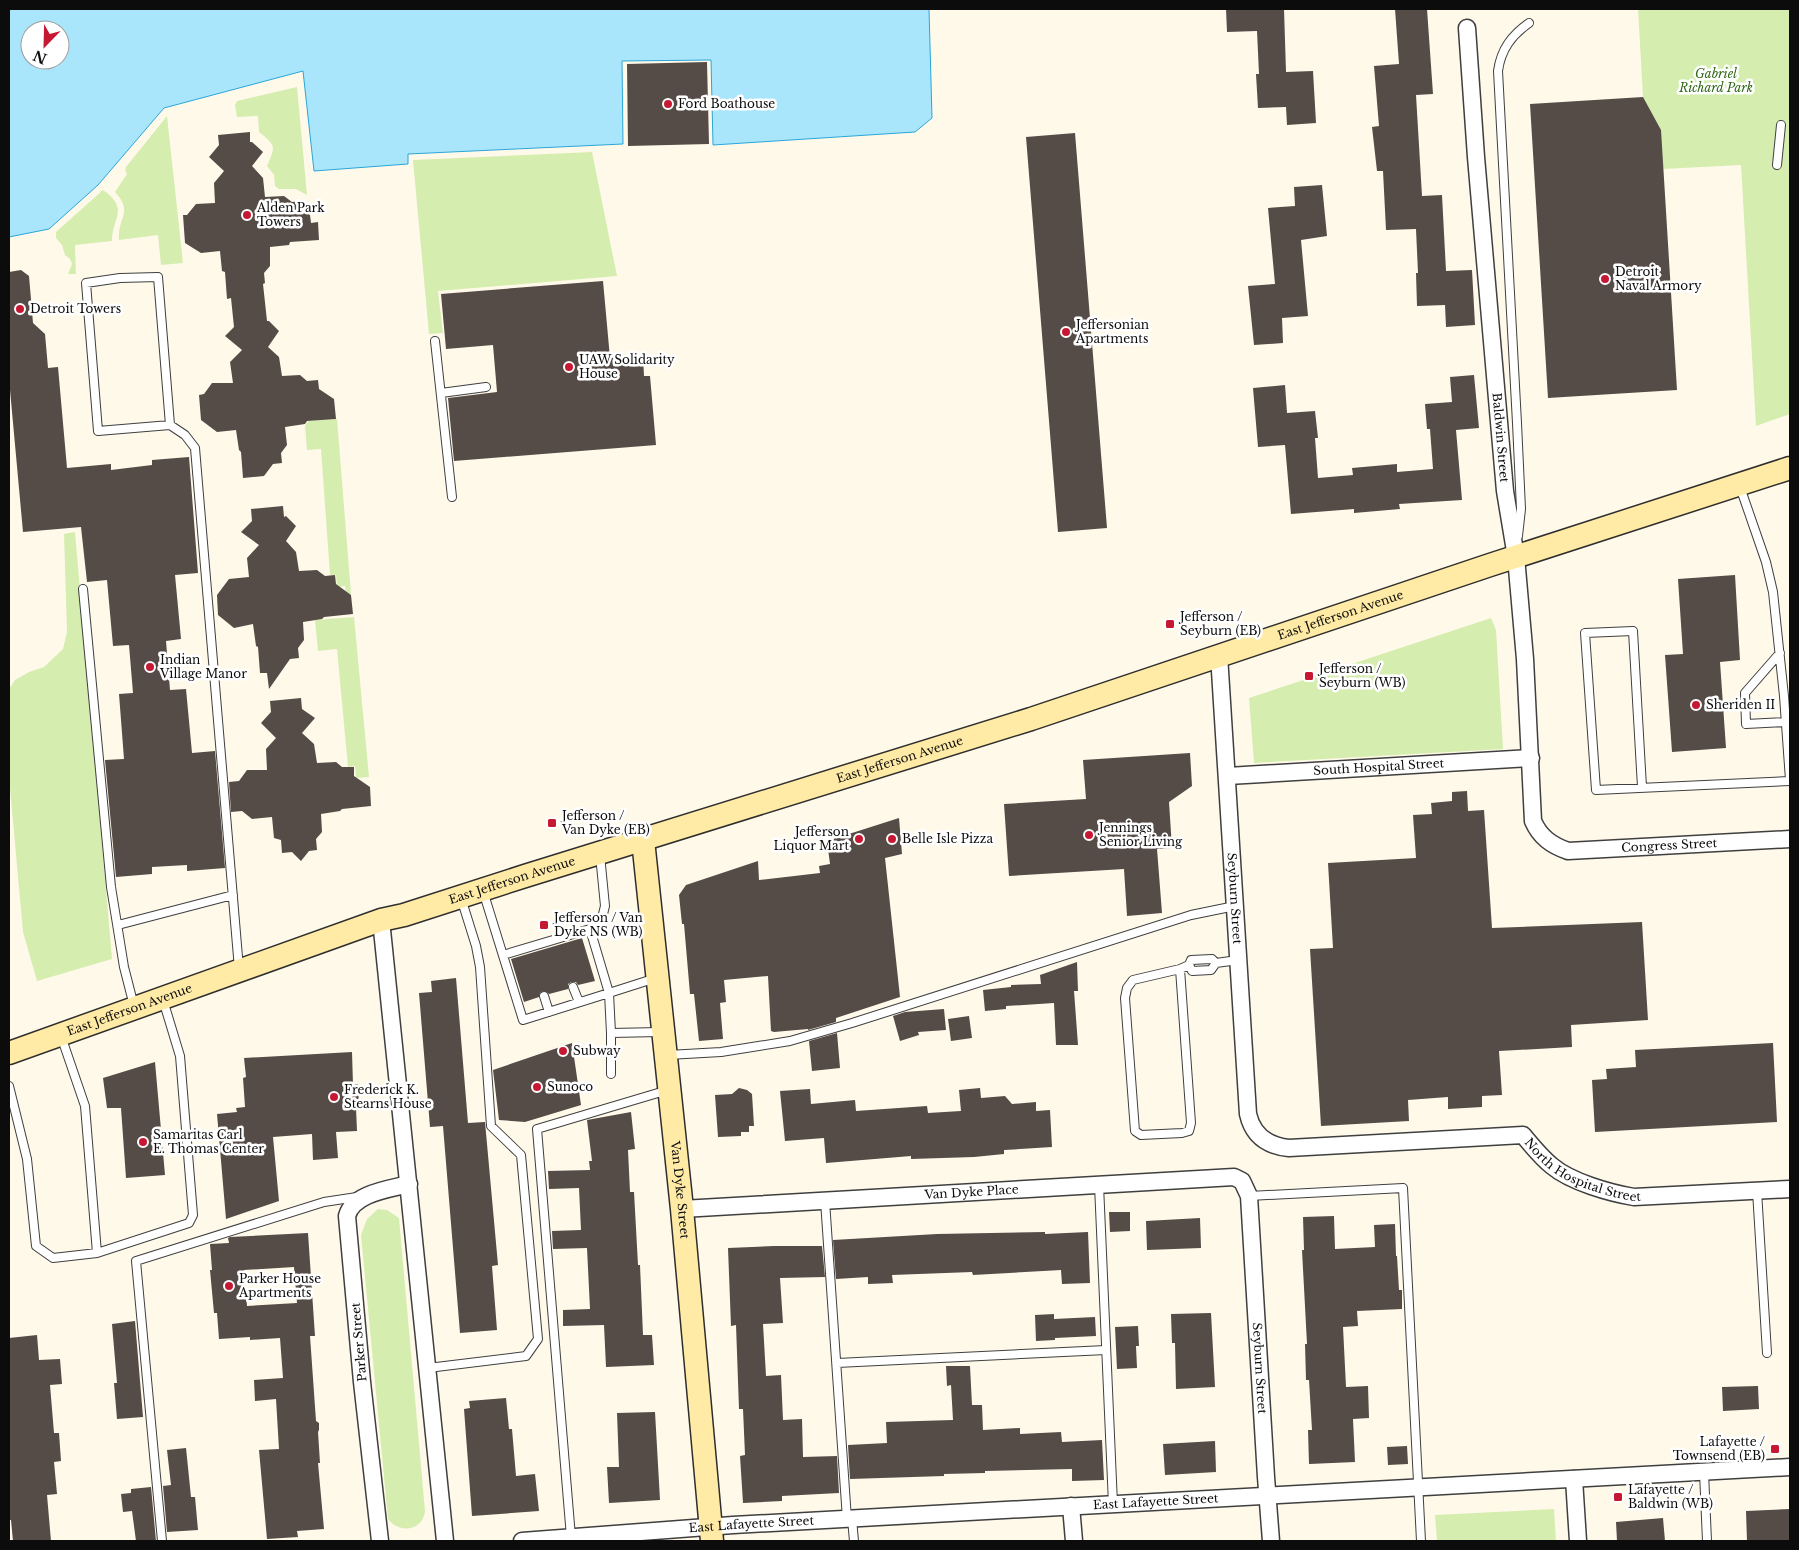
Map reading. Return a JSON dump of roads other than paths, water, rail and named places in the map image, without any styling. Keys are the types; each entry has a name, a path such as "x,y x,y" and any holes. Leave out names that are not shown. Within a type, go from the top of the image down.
{"main road":[{"name":"East Jefferson Avenue","path":"9,1053 381,920 404,915 1030,719 1219,655 1790,468"},
{"name":"Van Dyke Street","path":"643,840 682,1209 711,1534"}],"street":[{"name":"Baldwin Street","path":"1467,28 1476,157 1505,491 1516,557 1525,658 1533,821 1542,836 1549,842"},
{"name":"Seyburn Street","path":"1219,655 1248,1114 1250,1122 1260,1137"},
{"name":"South Hospital Street","path":"1228,776 1531,758"},
{"name":"Congress Street","path":"1549,842 1568,851 1581,852 1790,839"},
{"path":"381,920 445,1541"},
{"name":"North Hospital Street","path":"1260,1137 1270,1143 1289,1148 1522,1135 1554,1167 1600,1190 1615,1194 1634,1197 1790,1189"},
{"name":"Van Dyke Place","path":"682,1209 1234,1178 1242,1180 1249,1196"},
{"name":"Parker Street","path":"380,1541 362,1382 348,1216 349,1209 366,1196 409,1184"},
{"name":"Seyburn Street","path":"1249,1196 1271,1541"},
{"name":"East Lafayette Street","path":"524,1541 571,1537 711,1534 849,1519 1790,1467"},
{"path":"1574,1479 1578,1541"},
{"path":"1070,1506 1074,1541"}],"lane":[{"path":"1516,557 1521,509 1498,71 1500,57 1508,43 1529,23"},
{"path":"1777,165 1781,125"},
{"path":"170,425 158,277 120,278 86,283 98,430 170,425 185,435 196,448 239,970"},
{"path":"435,341 452,496"},
{"path":"441,393 486,387"},
{"path":"1642,787 1633,631 1585,633 1596,790 1790,780 1780,652 1773,592 1766,562 1739,485"},
{"path":"83,589 111,887 124,967 134,1008"},
{"path":"1780,652 1745,693 1746,724 1786,722"},
{"path":"503,955 529,951 556,943 590,929 601,922 605,906 599,853"},
{"path":"483,889 523,1020 658,978"},
{"path":"118,925 233,895"},
{"path":"428,1368 526,1356 538,1339 521,1156 491,1126 480,968 476,946 461,896"},
{"path":"666,1055 721,1052 790,1041 1191,915 1235,906"},
{"path":"590,929 610,993 611,1074"},
{"path":"1180,969 1191,1123 1189,1131 1182,1133 1141,1135 1135,1131 1125,998 1127,988 1133,980 1180,969 1189,965 1192,971 1212,970 1216,963 1238,960"},
{"path":"573,987 579,1002"},
{"path":"544,996 550,1012"},
{"path":"9,1086 27,1159 36,1246 53,1258 97,1253 189,1223 193,1215 180,1056 162,998"},
{"path":"611,1033 663,1032"},
{"path":"61,1034 85,1106 97,1253"},
{"path":"571,1537 536,1128 670,1090"},
{"path":"1099,1185 1113,1504"},
{"path":"1249,1196 1403,1188 1421,1541"},
{"path":"1758,1191 1767,1353"},
{"path":"162,1541 136,1261 324,1202 366,1196"},
{"path":"825,1201 849,1519 854,1541"},
{"path":"837,1362 1106,1350"},
{"path":"1704,1472 1707,1541"}],"water":[{"path":"9,9 929,9 932,118 915,132 713,145 711,60 622,61 623,144 408,154 408,164 314,171 303,71 164,108 98,185 49,229 9,237"}],"place":[{"name":"Ford Boathouse","path":"668,104"},
{"name":"Alden Park Towers","path":"247,215"},
{"name":"Detroit Naval Armory","path":"1605,279"},
{"name":"Detroit Towers","path":"20,309"},
{"name":"Jeffersonian Apartments","path":"1066,332"},
{"name":"UAW Solidarity House","path":"569,367"},
{"name":"Jefferson / Seyburn (EB)","path":"1170,624"},
{"name":"Indian Village Manor","path":"150,667"},
{"name":"Jefferson / Seyburn (WB)","path":"1309,676"},
{"name":"Sheriden II","path":"1696,705"},
{"name":"Jefferson / Van Dyke (EB)","path":"552,823"},
{"name":"Jennings Senior Living","path":"1089,835"},
{"name":"Jefferson Liquor Mart","path":"859,839"},
{"name":"Belle Isle Pizza","path":"892,839"},
{"name":"Jefferson / Van Dyke NS (WB)","path":"544,925"},
{"name":"Subway","path":"563,1051"},
{"name":"Sunoco","path":"537,1087"},
{"name":"Frederick K. Stearns House","path":"334,1097"},
{"name":"Samaritas Carl E. Thomas Center","path":"143,1142"},
{"name":"Parker House Apartments","path":"229,1286"},
{"name":"Lafayette / Townsend (EB)","path":"1775,1449"},
{"name":"Lafayette / Baldwin (WB)","path":"1618,1497"}],"park label":[{"name":"Gabriel Richard Park","path":"1716,81"}]}
